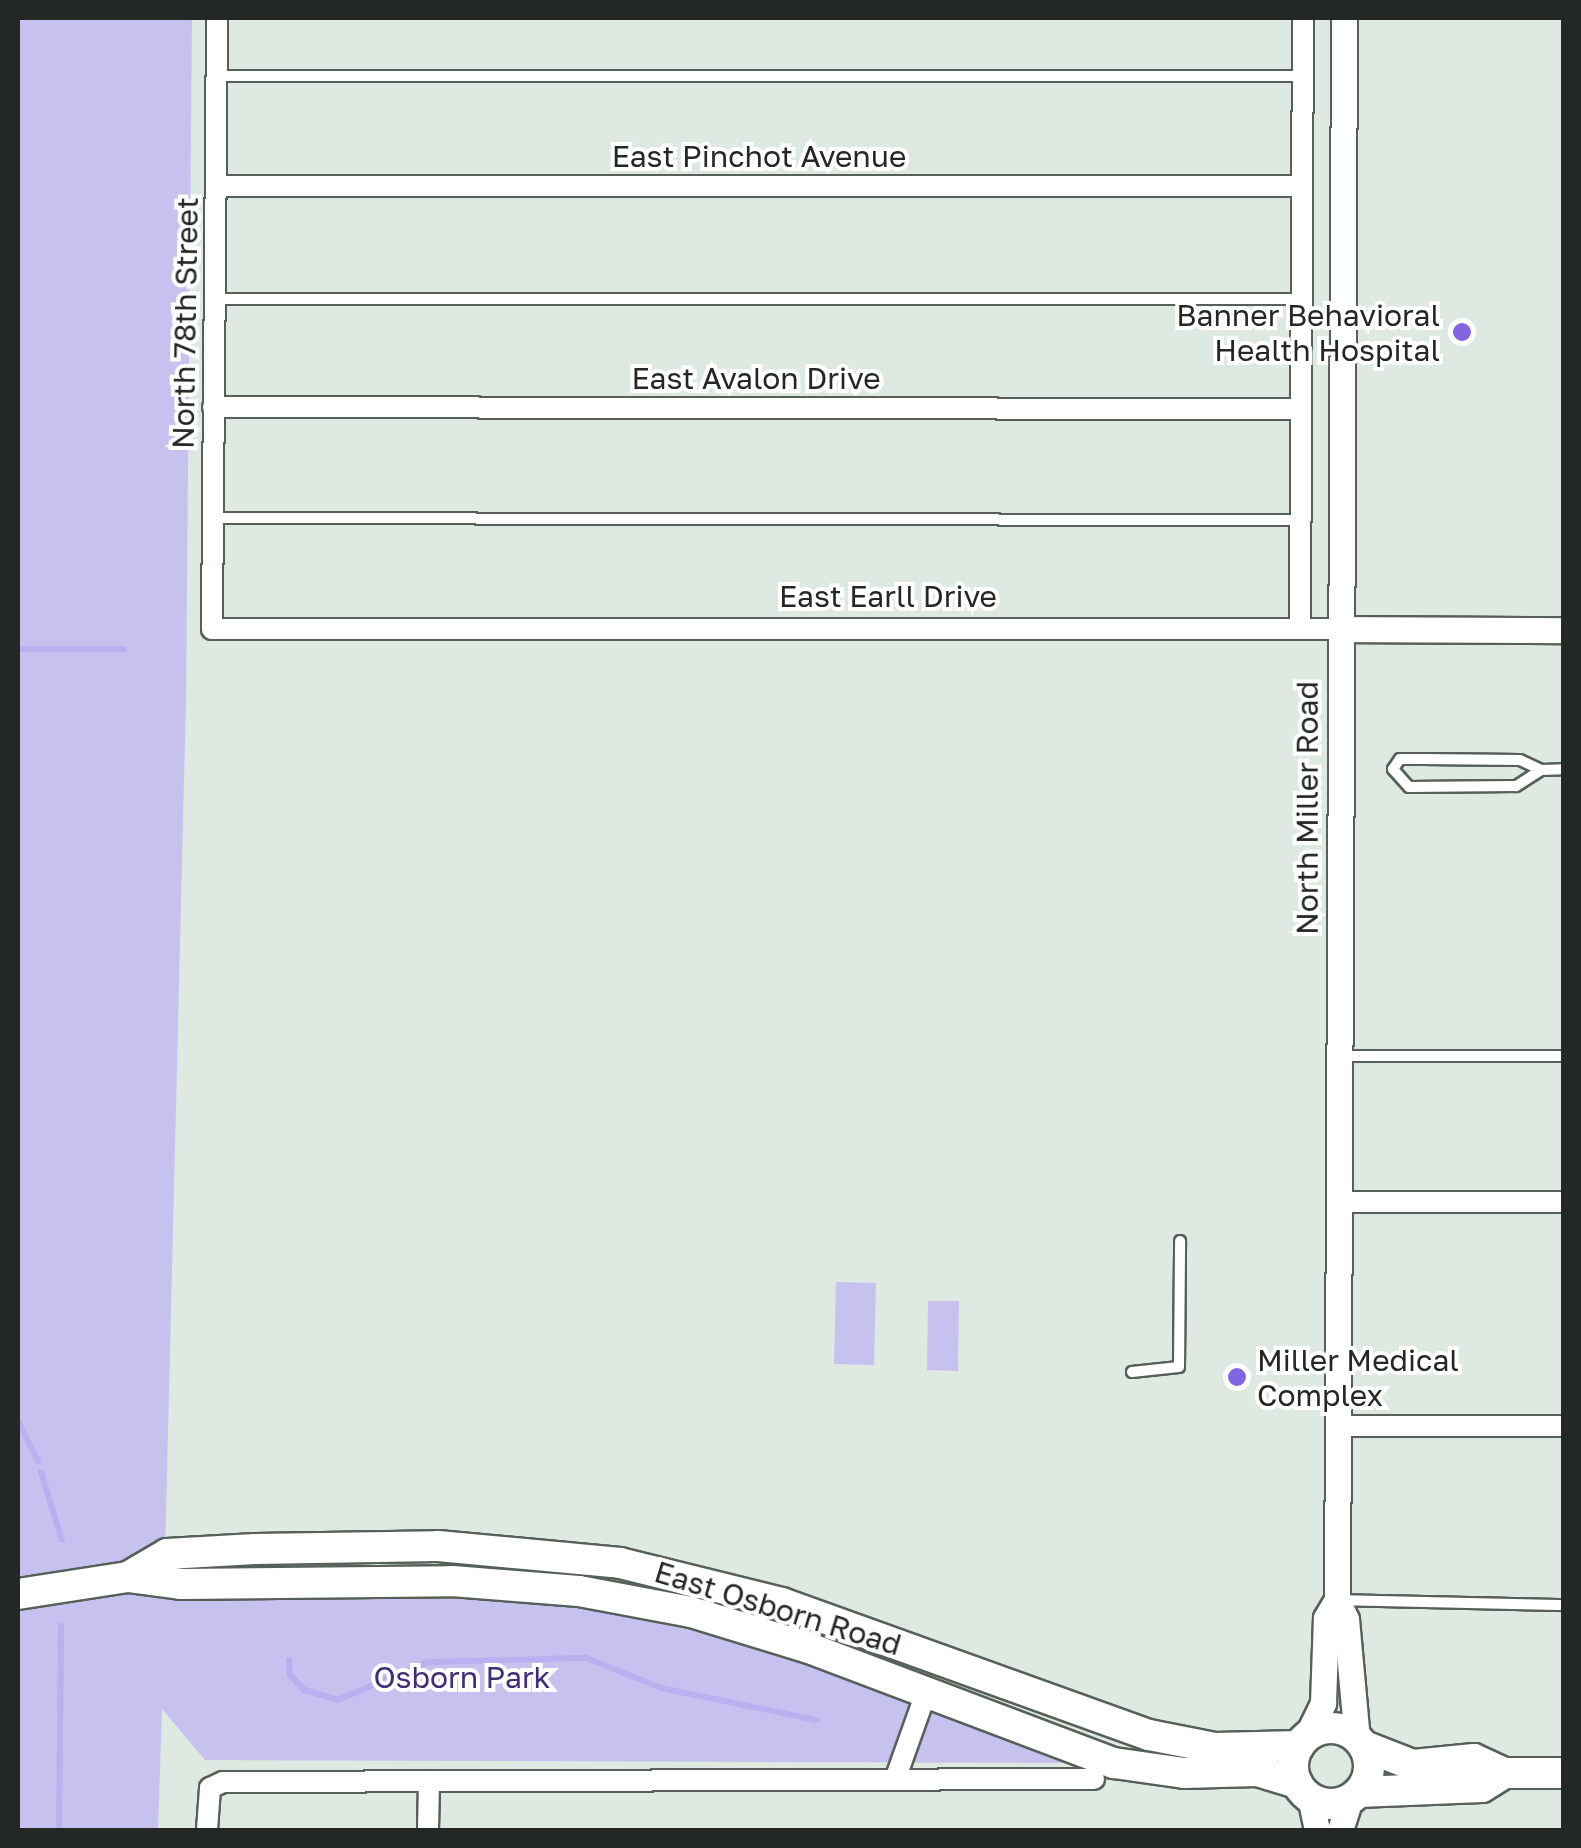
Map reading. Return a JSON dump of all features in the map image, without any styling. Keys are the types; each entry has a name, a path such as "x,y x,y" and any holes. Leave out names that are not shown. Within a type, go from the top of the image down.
{"main road":[{"name":"East Osborn Road","path":"128,1577 167,1554 255,1549 438,1546 620,1563 782,1603 1149,1735 1215,1748 1303,1741"},
{"name":"East Osborn Road","path":"18,1594 128,1577 182,1584 460,1581 579,1591 691,1612 927,1690 1114,1763 1184,1773 1256,1771 1304,1790"},
{"path":"1504,1773 1482,1787 1354,1796 1326,1804 1304,1790 1303,1741 1332,1728 1396,1761 1474,1759 1504,1773 1564,1773"},
{"path":"1354,1796 1370,1770 1361,1742"}],"street":[{"name":"North 78th Street","path":"212,630 217,18"},
{"path":"1300,628 1303,18"},
{"name":"North Miller Road","path":"1303,1741 1324,1703 1326,1618 1336,1600 1344,18"},
{"name":"East Pinchot Avenue","path":"216,186 1301,186"},
{"name":"East Avalon Drive","path":"213,407 1299,409"},
{"name":"East Earll Drive","path":"212,630 1564,630"},
{"path":"1338,1202 1564,1202"},
{"path":"1338,1426 1564,1426"},
{"name":"North Miller Road","path":"1336,1600 1346,1618 1361,1742"},
{"name":"East Osborn Road","path":"896,1777 927,1690"},
{"path":"206,1830 210,1788 223,1782 1094,1779"},
{"path":"428,1830 429,1780"},
{"path":"1304,1790 1317,1830"},
{"path":"1340,1830 1354,1796"}],"lane":[{"path":"217,76 1302,76"},
{"path":"215,298 1300,298"},
{"path":"213,518 1299,520"},
{"path":"1540,770 1516,786 1409,787 1392,769 1400,759 1442,759 1520,760 1540,770 1564,769"},
{"path":"1338,1056 1564,1056"},
{"path":"1132,1372 1179,1367 1180,1241"},
{"path":"1336,1600 1564,1605"}],"green space":[{"name":"Osborn Park","path":"18,18 192,18 186,700 164,1595 467,1594 656,1619 850,1677 1081,1763 205,1760 162,1709 158,1830 18,1830"},
{"path":"836,1282 876,1283 874,1365 834,1364"},
{"path":"928,1301 959,1301 958,1371 927,1370"}],"waterway":[{"path":"18,649 124,649"},
{"path":"18,1421 38,1461"},
{"path":"41,1472 62,1540"},
{"path":"59,1830 61,1626"},
{"path":"289,1660 290,1675 304,1690 338,1700 428,1662 586,1658 661,1688 817,1720"}],"place":[{"name":"Banner Behavioral Health Hospital","path":"1462,332"},
{"name":"Miller Medical Complex","path":"1237,1377"}]}
